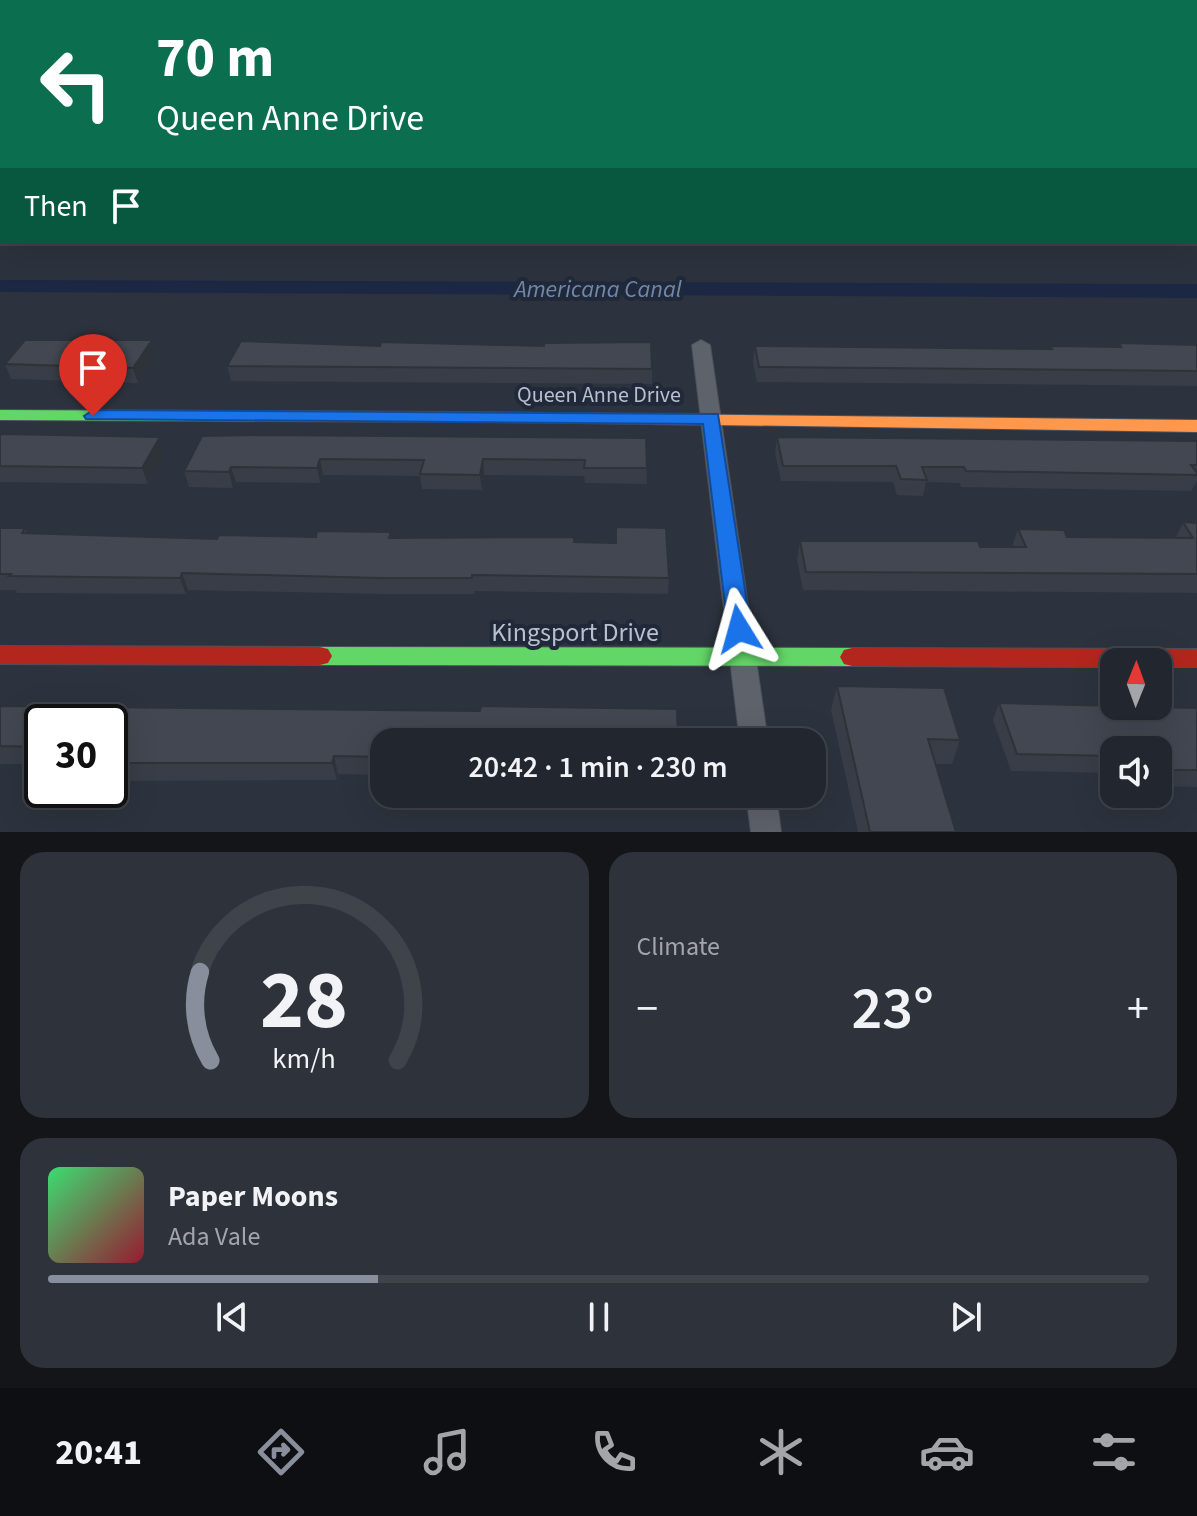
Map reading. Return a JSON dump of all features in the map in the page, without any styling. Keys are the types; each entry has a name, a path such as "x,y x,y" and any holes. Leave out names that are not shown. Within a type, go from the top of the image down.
{"street":[{"path":"701,345 752,728"},
{"name":"Queen Anne Drive","path":"0,415 711,418 1197,426"},
{"name":"Kingsport Drive","path":"0,655 1197,658"},
{"path":"763,808 766,832"}],"building":[{"path":"25,340 152,340 133,368 5,364"},
{"path":"241,341 380,346 381,342 544,346 544,343 651,342 652,369 227,366"},
{"path":"1119,343 1197,345 1197,371 759,367 755,346 1052,349 1050,346 1121,347"},
{"path":"0,434 160,437 142,468 0,466"},
{"path":"202,436 646,438 647,468 584,468 585,460 483,459 480,475 420,474 424,460 320,459 317,468 231,467 229,472 184,471"},
{"path":"777,437 1197,441 1197,465 1191,465 1197,475 966,471 964,467 922,467 927,480 901,479 896,466 783,466"},
{"path":"1183,522 1197,523 1197,574 806,572 800,541 978,541 980,547 1026,547 1018,529 1064,530 1067,537 1193,538"},
{"path":"616,527 666,528 669,578 472,575 472,578 379,578 182,573 180,578 0,574 0,528 25,528 22,533 217,539 219,535 316,537 317,531 391,532 389,538 574,537 574,542 616,543"},
{"path":"837,686 944,688 960,740 928,739 956,832 870,832"},
{"path":"999,703 1100,706 1100,720 1172,720 1172,707 1197,708 1197,770 1172,770 1172,736 1100,736 1100,756 1017,754"},
{"path":"0,706 24,706 24,747 0,746"},
{"path":"481,706 677,709 678,728 370,728 370,757 334,756 332,763 128,763 128,707 480,711"}],"waterway":[{"name":"Americana Canal","path":"0,286 1197,291"}],"traffic: fast":[{"path":"0,415 453,417"},
{"path":"320,656 852,657"}],"traffic: slow":[{"path":"453,417 1197,426"}],"traffic: jam":[{"path":"0,655 320,656"},
{"path":"852,657 1197,658"}],"route":[{"path":"93,416 711,418 739,629"}]}
